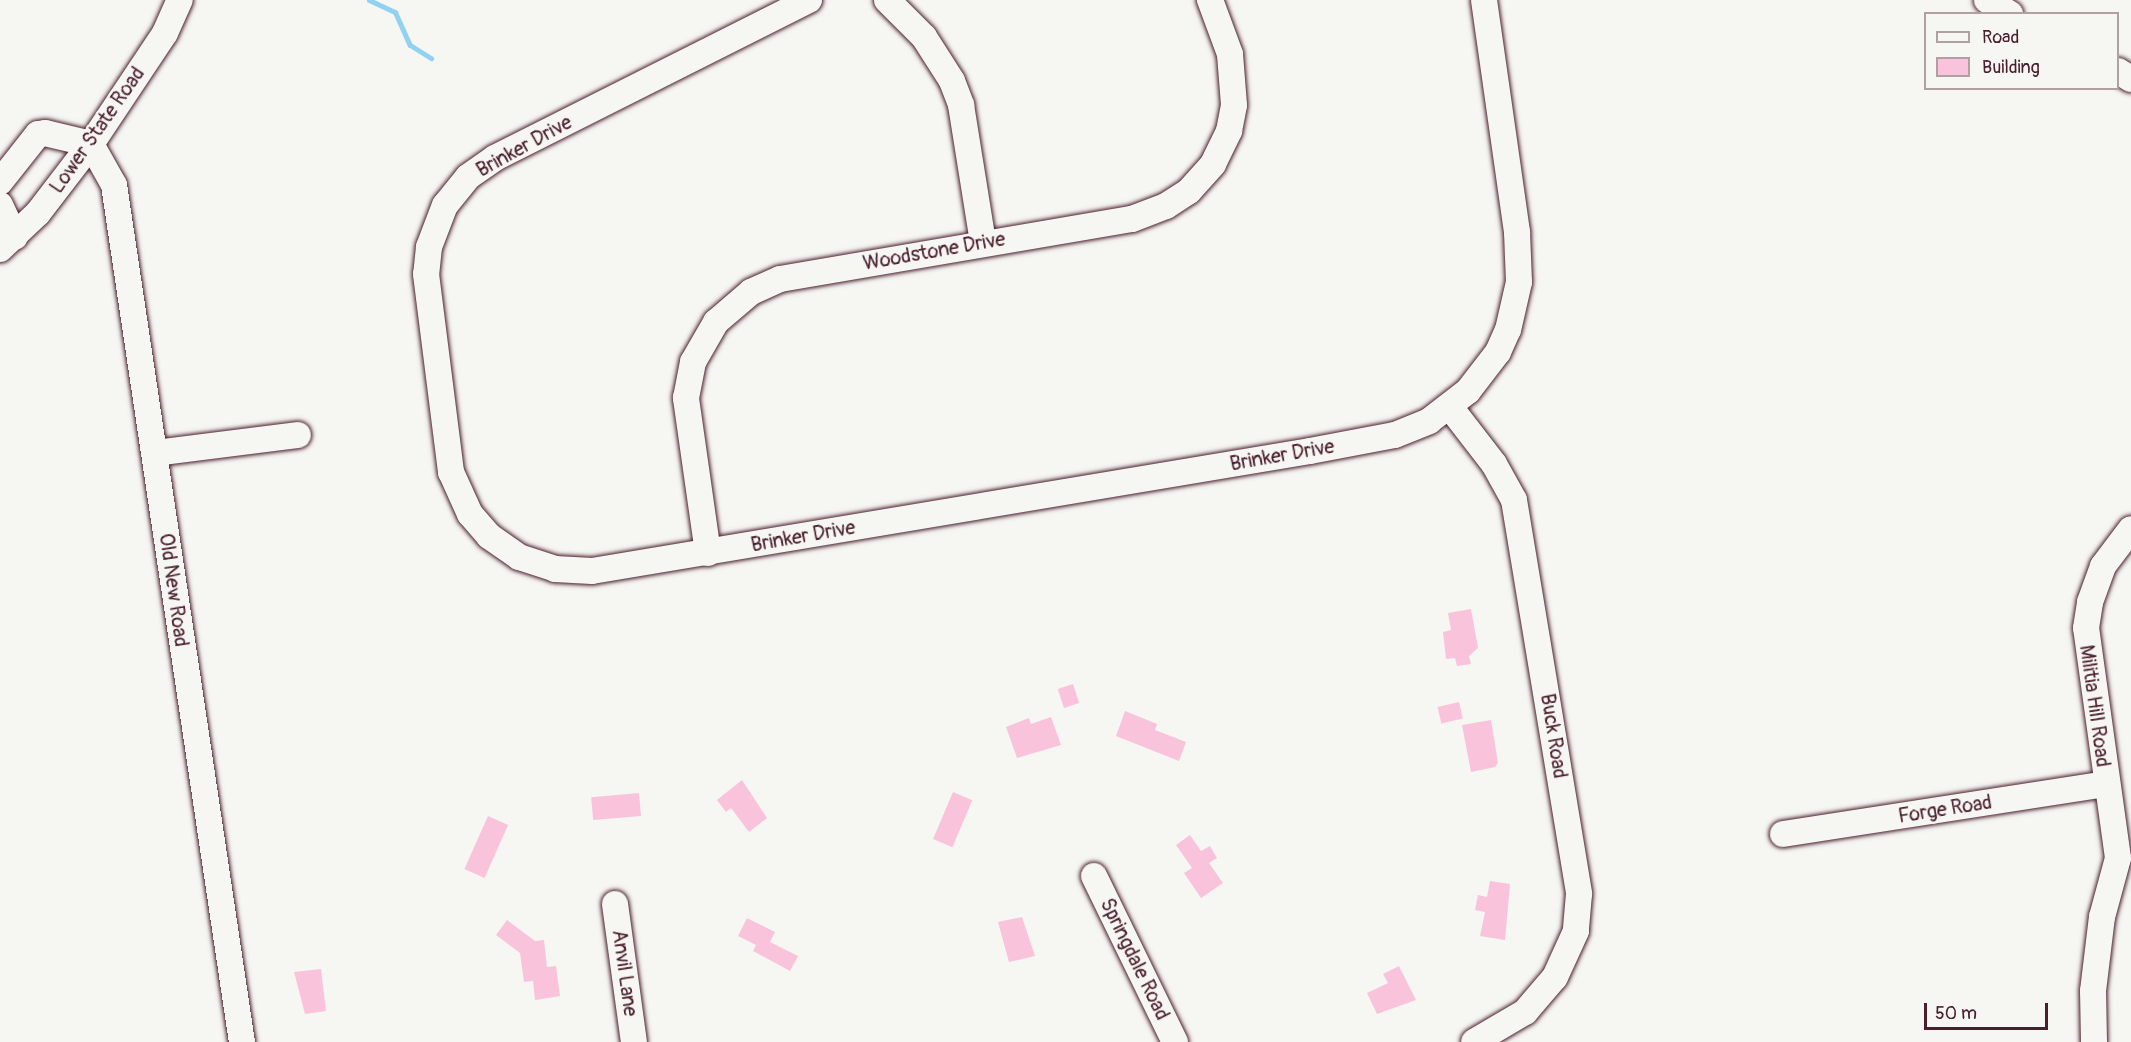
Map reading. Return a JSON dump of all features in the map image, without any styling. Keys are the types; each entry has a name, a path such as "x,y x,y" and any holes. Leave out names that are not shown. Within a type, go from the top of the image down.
{"street":[{"name":"Lower State Road","path":"7,243 39,213 91,144 165,33 180,0"},
{"name":"Brinker Drive","path":"809,0 482,166 445,205 429,247 426,274 451,472 470,514 489,536 537,564 573,572 708,553 1395,435 1450,407 1479,379 1498,352 1511,322 1519,282 1517,232 1484,0"},
{"path":"887,0 924,37 952,81 960,105 983,242"},
{"name":"Woodstone Drive","path":"708,553 686,398 693,362 716,322 751,292 780,279 983,242 1132,219 1166,206 1202,178 1222,148 1234,105 1230,54 1210,0"},
{"path":"1987,0 2007,12"},
{"path":"0,182 38,134 91,144"},
{"name":"Old New Road","path":"91,144 114,185 243,1042"},
{"path":"0,205 7,243"},
{"name":"Buck Road","path":"1450,407 1494,464 1514,500 1578,885 1576,931 1562,967 1516,1032 1474,1042"},
{"path":"155,453 298,435"},
{"name":"Militia Hill Road","path":"2094,1042 2093,991 2102,917 2118,858 2085,628 2090,602 2103,566 2131,529"},
{"name":"Forge Road","path":"1783,834 2106,783"},
{"name":"Springdale Road","path":"1094,876 1175,1042"},
{"name":"Anvil Lane","path":"615,904 634,1042"}],"building":[{"path":"1471,609 1478,648 1469,656 1471,664 1457,666 1455,658 1446,659 1443,632 1451,630 1448,613"},
{"path":"1073,684 1079,703 1064,708 1058,689"},
{"path":"1459,702 1463,719 1441,724 1438,707"},
{"path":"1125,711 1157,724 1155,730 1186,742 1179,761 1116,736"},
{"path":"1051,717 1061,745 1017,758 1006,727 1029,718 1031,724"},
{"path":"1491,720 1498,763 1495,767 1471,772 1462,725"},
{"path":"742,780 767,818 749,832 731,808 726,812 717,800"},
{"path":"953,792 972,800 952,847 933,839"},
{"path":"639,793 641,816 593,820 591,797"},
{"path":"488,816 508,825 485,878 464,869"},
{"path":"1190,835 1201,851 1210,846 1217,858 1209,863 1223,883 1201,898 1184,873 1192,868 1176,845"},
{"path":"1490,881 1510,884 1505,940 1480,936 1485,912 1475,910 1478,895 1487,897"},
{"path":"1022,917 1035,956 1009,962 998,922"},
{"path":"747,918 775,932 770,942 798,956 790,971 753,951 756,945 738,936"},
{"path":"507,920 535,941 544,940 547,967 556,966 560,996 535,1000 533,981 524,982 520,953 496,935"},
{"path":"1399,966 1416,1000 1377,1014 1367,993 1388,983 1383,974"},
{"path":"321,969 326,1011 305,1014 294,972"}],"waterway":[{"path":"369,0 395,12 410,45 431,58"}]}
